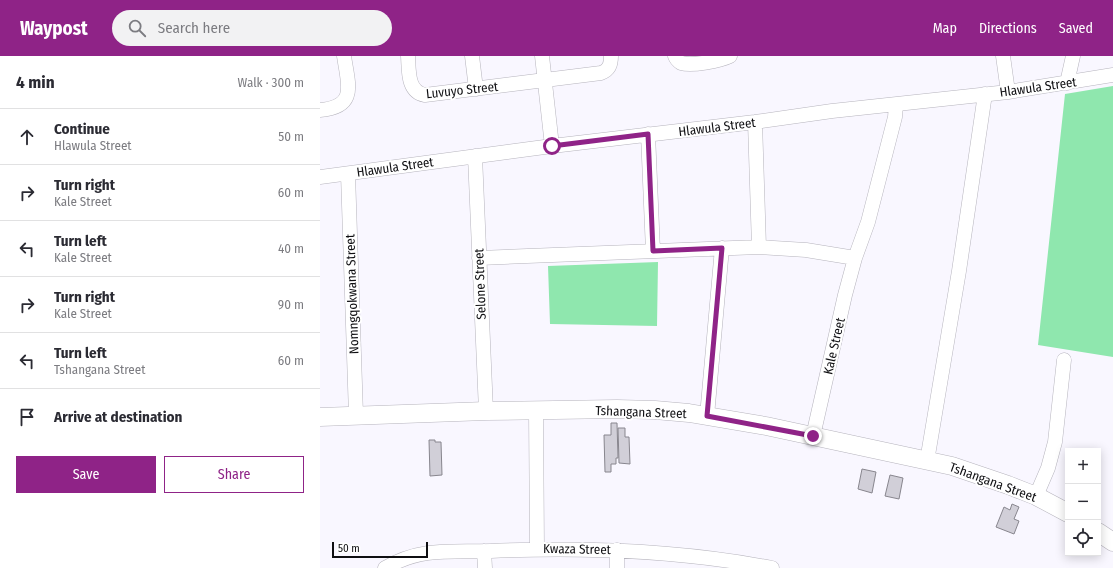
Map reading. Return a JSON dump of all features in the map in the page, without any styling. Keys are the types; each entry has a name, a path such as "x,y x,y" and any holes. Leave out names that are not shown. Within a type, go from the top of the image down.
{"street":[{"path":"320,110 340,106 346,99 348,85 344,56"},
{"name":"Luvuyo Street","path":"408,56 411,83 414,89 420,94 438,94 605,72 610,67 611,56"},
{"path":"472,56 476,89"},
{"path":"542,56 552,146"},
{"path":"674,56 679,61 688,64 717,60 730,56"},
{"path":"1003,56 1008,92"},
{"path":"1067,83 1072,56"},
{"name":"Hlawula Street","path":"320,177 832,111 1008,92 1113,75"},
{"path":"927,460 956,286 984,94"},
{"name":"Kale Street","path":"813,436 845,295 855,258 863,240 868,222 895,117 896,105"},
{"path":"755,122 759,247"},
{"path":"648,134 653,251"},
{"name":"Selone Street","path":"474,156 486,411"},
{"name":"Nomngqokwana Street","path":"348,174 356,415"},
{"path":"479,258 759,247 806,250 855,258"},
{"path":"707,416 722,248"},
{"path":"1036,496 1048,468 1055,442 1064,360"},
{"path":"536,410 537,549"},
{"name":"Tshangana Street","path":"320,417 536,410 655,410 707,416 813,436 952,466 977,473 1036,496 1065,511"},
{"path":"1101,534 1113,542"},
{"name":"Kwaza Street","path":"385,568 405,558 426,552 537,549 661,552 710,563 772,568"},
{"path":"617,550 617,568"},
{"path":"484,551 485,568"}],"green space":[{"path":"1113,86 1113,357 1038,345 1065,94"},
{"path":"658,262 657,326 550,324 548,266"}],"building":[{"path":"611,423 617,423 618,458 616,458 616,464 611,464 611,472 605,472 604,435 611,435"},
{"path":"618,428 625,428 625,437 629,437 630,464 619,463"},
{"path":"429,440 441,442 442,475 430,476"},
{"path":"862,469 876,472 872,493 858,489"},
{"path":"890,475 903,478 899,499 885,496"},
{"path":"1012,504 1019,507 1014,519 1019,521 1014,534 996,527 1004,507 1010,510"}],"route":[{"path":"552,146 648,134 653,251 722,248 707,416 813,436"}]}
